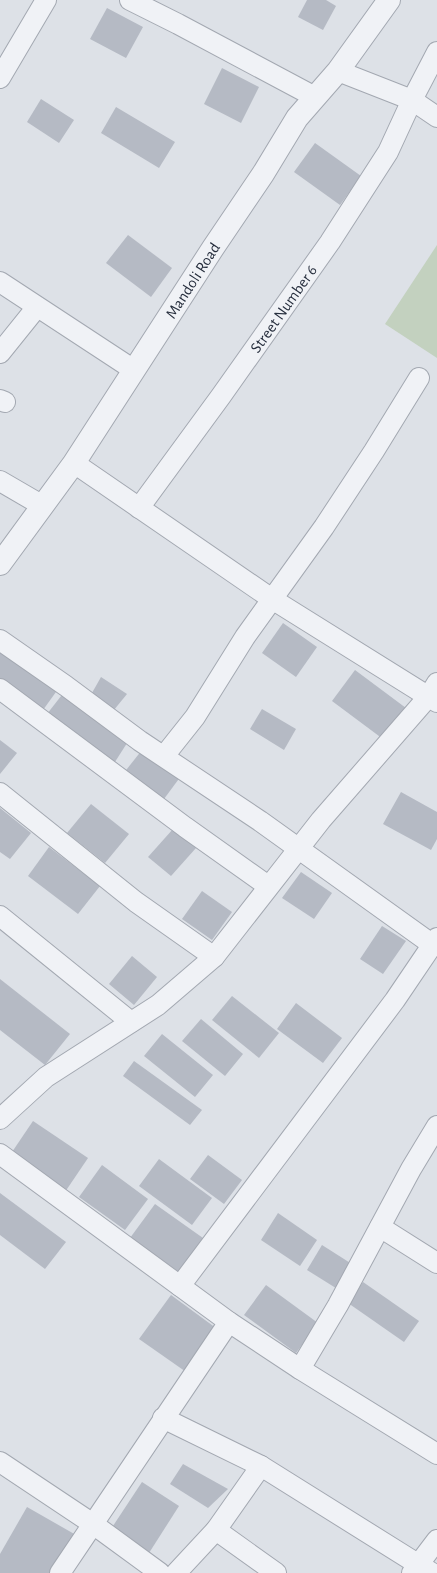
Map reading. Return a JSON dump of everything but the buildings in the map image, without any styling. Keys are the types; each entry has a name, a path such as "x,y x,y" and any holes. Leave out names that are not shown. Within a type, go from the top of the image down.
{"street":[{"path":"0,78 46,0"},
{"name":"Mandoli Road","path":"0,564 74,464 213,248 263,174 297,118 338,70 389,0"},
{"path":"138,2 315,97"},
{"name":"Street Number 6","path":"139,508 221,396 330,242 388,152 412,100 437,52"},
{"path":"338,70 412,100 437,117"},
{"path":"0,282 134,370"},
{"path":"0,353 37,307"},
{"path":"164,756 194,717 272,599 324,527 374,451 419,378"},
{"path":"0,1120 46,1077 158,1005 214,957 321,820 434,694 272,599 74,464"},
{"path":"0,481 43,506"},
{"path":"0,640 66,686 140,741 260,821 298,849 435,942 395,1000 180,1286"},
{"path":"0,689 185,827 268,886"},
{"path":"0,792 136,902 214,957"},
{"path":"0,916 131,1022"},
{"path":"300,1369 338,1305 411,1168 437,1126"},
{"path":"0,1154 229,1322 300,1369 434,1446"},
{"path":"380,1227 437,1263"},
{"path":"60,1573 229,1322"},
{"path":"163,1418 261,1466 421,1570 437,1540"},
{"path":"0,1462 93,1524 160,1573"},
{"path":"176,1573 216,1530 261,1466"},
{"path":"216,1530 276,1573"}],"green space":[{"path":"437,245 437,358 385,324"}]}
